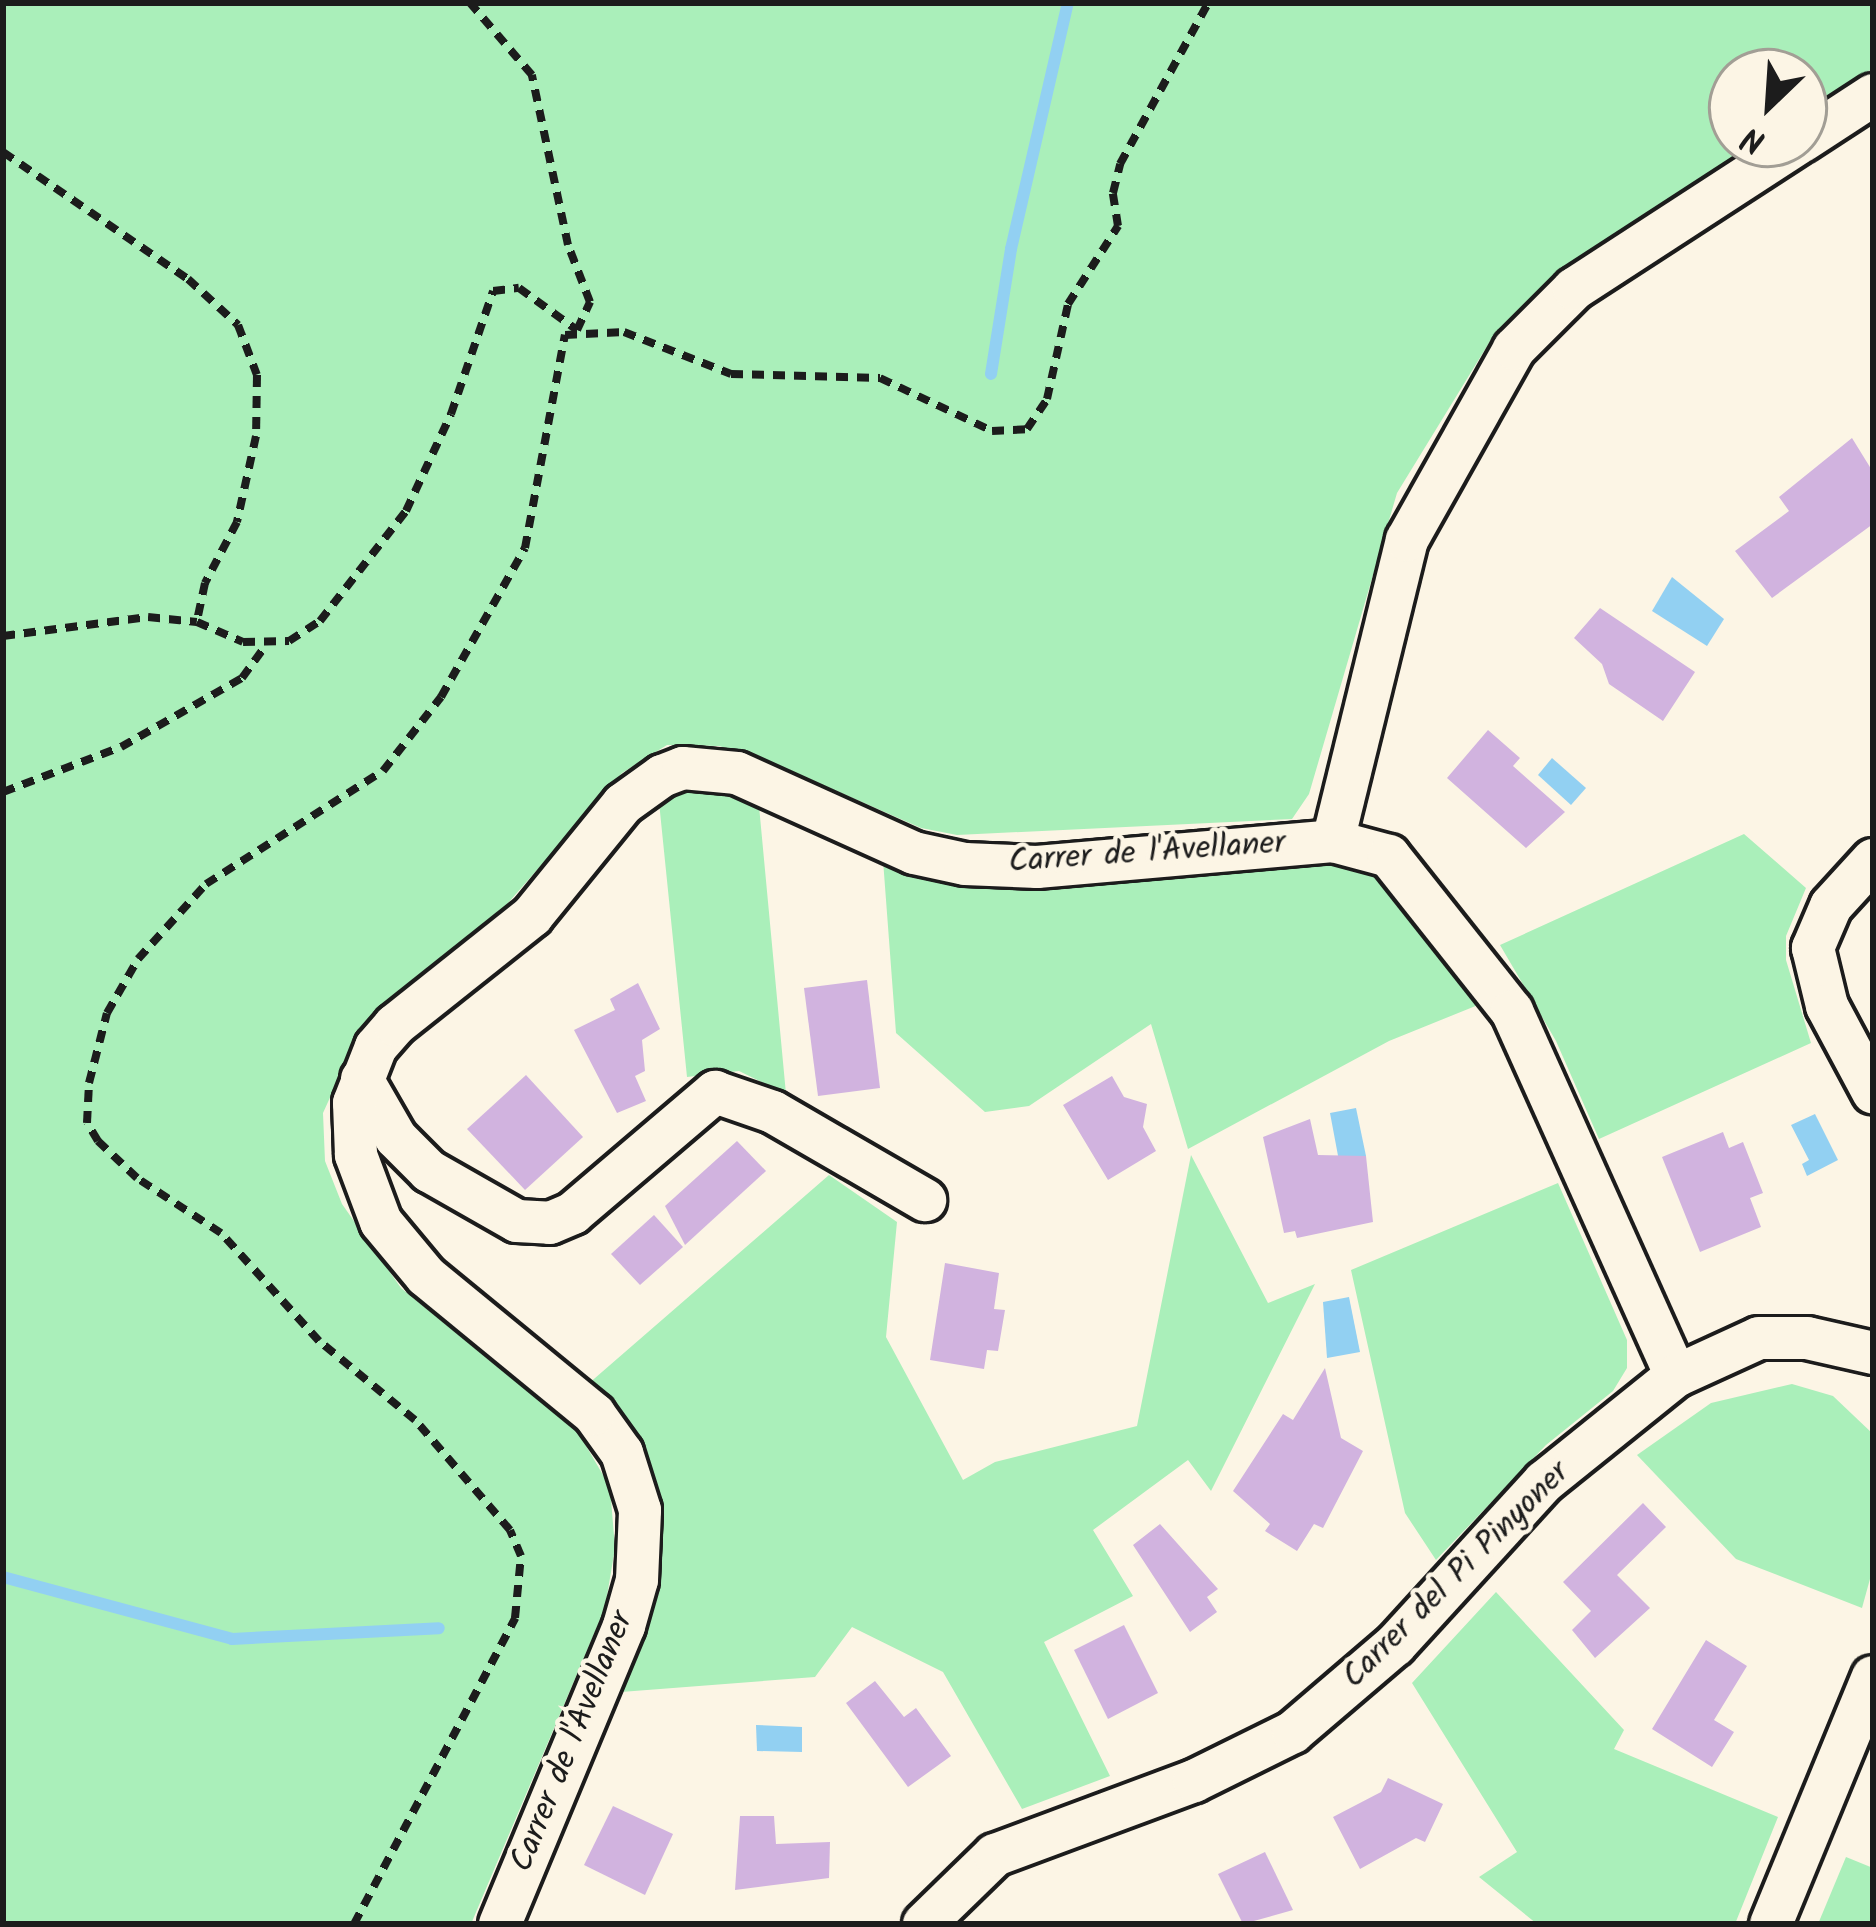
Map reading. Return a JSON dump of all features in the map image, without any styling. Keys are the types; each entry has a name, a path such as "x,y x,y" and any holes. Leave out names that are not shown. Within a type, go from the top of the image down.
{"street":[{"path":"1828,124 1873,95"},
{"path":"1334,841 1407,541 1514,350 1574,289 1761,168"},
{"name":"Carrer de l'Avellaner","path":"500,1924 624,1626 637,1580 640,1510 622,1453 594,1414 426,1276 381,1222 364,1189 352,1130 362,1079 395,1025 532,916 623,804 682,768 737,773 914,854 965,864 1037,867 1334,841 1389,856 1485,968 1512,1011 1676,1376"},
{"path":"1873,860 1831,906 1813,948 1827,1006 1873,1092"},
{"path":"362,1079 396,1138 429,1172 518,1221 550,1223 573,1213 715,1092 772,1112 925,1200"},
{"name":"Carrer del Pi Pinyoner","path":"924,1924 995,1855 1194,1781 1293,1732 1395,1645 1544,1482 1676,1376 1759,1338 1807,1338 1873,1353"},
{"path":"1771,1924 1873,1677"}],"path":[{"path":"3,636 148,617 197,622 266,645 290,641 320,621 406,511 451,415 494,291 519,288 577,330 590,302 557,200 543,106 532,75 470,3"},
{"path":"3,152 219,303 250,350 258,398 250,473 197,604 197,622"},
{"path":"3,792 121,747 242,678 266,645"}],"green space":[{"path":"3,3 1873,3 1873,68 1828,97 1828,48 1708,48 1708,168 1717,168 1562,268 1492,338 1397,493 1309,794 1292,819 957,835 921,828 764,759 719,746 667,745 622,773 487,927 357,1038 323,1113 325,1161 342,1204 401,1288 578,1432 610,1487 615,1548 605,1608 471,1924 3,1924"},
{"path":"699,788 759,806 786,1094 739,1071 687,1077 659,802"},
{"path":"1744,834 1806,888 1786,936 1786,960 1811,1043 1599,1139 1556,1041 1500,945"},
{"path":"883,860 1348,864 1376,871 1414,910 1478,1005 1389,1041 1188,1149 1151,1024 1029,1106 985,1112 896,1033"},
{"path":"1191,1155 1268,1303 1315,1284 1211,1491 1188,1460 1093,1530 1133,1596 1044,1642 1110,1776 1022,1809 943,1672 852,1627 815,1677 621,1692 653,1594 656,1501 641,1453 587,1385 829,1175 897,1222 886,1337 963,1480 995,1462 1137,1426"},
{"path":"1558,1183 1627,1340 1627,1368 1613,1391 1546,1445 1436,1560 1405,1513 1351,1270"},
{"path":"1792,1384 1833,1396 1873,1434 1873,1568 1862,1608 1736,1559 1637,1455 1711,1403"},
{"path":"1496,1592 1624,1730 1614,1749 1778,1817 1735,1924 1537,1924 1479,1877 1517,1852 1412,1683"},
{"path":"1846,1857 1873,1868 1873,1924 1818,1924"}],"water":[{"path":"1672,577 1724,619 1707,646 1652,611"},
{"path":"1552,758 1586,788 1571,805 1538,775"},
{"path":"1356,1108 1366,1156 1339,1161 1330,1113"},
{"path":"1815,1114 1838,1160 1807,1176 1802,1164 1809,1160 1791,1125"},
{"path":"1349,1297 1360,1352 1327,1358 1323,1302"},
{"path":"756,1725 802,1727 802,1752 757,1751"}],"building":[{"path":"1852,438 1873,472 1873,524 1772,598 1735,551 1789,511 1779,497"},
{"path":"1600,608 1695,672 1663,721 1609,684 1602,664 1574,638"},
{"path":"1488,730 1520,758 1513,766 1565,812 1526,848 1447,778"},
{"path":"867,980 880,1088 818,1096 804,988"},
{"path":"638,983 660,1029 642,1040 645,1071 635,1076 646,1101 617,1113 574,1030 615,1010 610,999"},
{"path":"526,1075 583,1137 525,1190 467,1129"},
{"path":"1112,1076 1124,1097 1147,1104 1143,1127 1156,1151 1108,1180 1063,1105"},
{"path":"1310,1119 1318,1155 1366,1156 1373,1222 1297,1238 1295,1231 1284,1233 1263,1137"},
{"path":"1723,1132 1729,1148 1743,1142 1763,1193 1750,1198 1761,1227 1700,1252 1662,1157"},
{"path":"737,1141 766,1171 685,1245 665,1206"},
{"path":"654,1215 683,1247 640,1285 611,1254"},
{"path":"945,1263 999,1273 994,1309 1005,1310 998,1351 987,1350 984,1369 930,1360"},
{"path":"1325,1368 1341,1438 1363,1451 1323,1528 1314,1524 1297,1551 1265,1531 1270,1524 1233,1491 1283,1414 1293,1420"},
{"path":"1643,1503 1666,1527 1617,1575 1650,1608 1595,1658 1572,1630 1591,1611 1563,1582"},
{"path":"1160,1524 1218,1589 1207,1597 1217,1612 1190,1632 1133,1545"},
{"path":"1124,1625 1158,1693 1108,1719 1074,1650"},
{"path":"1706,1640 1747,1666 1714,1720 1734,1732 1712,1767 1652,1729"},
{"path":"875,1681 904,1717 916,1708 951,1756 908,1787 846,1703"},
{"path":"1388,1778 1443,1804 1425,1842 1416,1838 1360,1869 1333,1817 1381,1792"},
{"path":"613,1806 673,1834 645,1895 584,1865"},
{"path":"740,1816 774,1816 776,1844 830,1842 829,1878 735,1890"},
{"path":"1265,1852 1293,1910 1243,1924 1218,1874"}],"waterway":[{"path":"991,374 1011,249 1068,3"},
{"path":"3,1577 232,1639 439,1628"}]}
